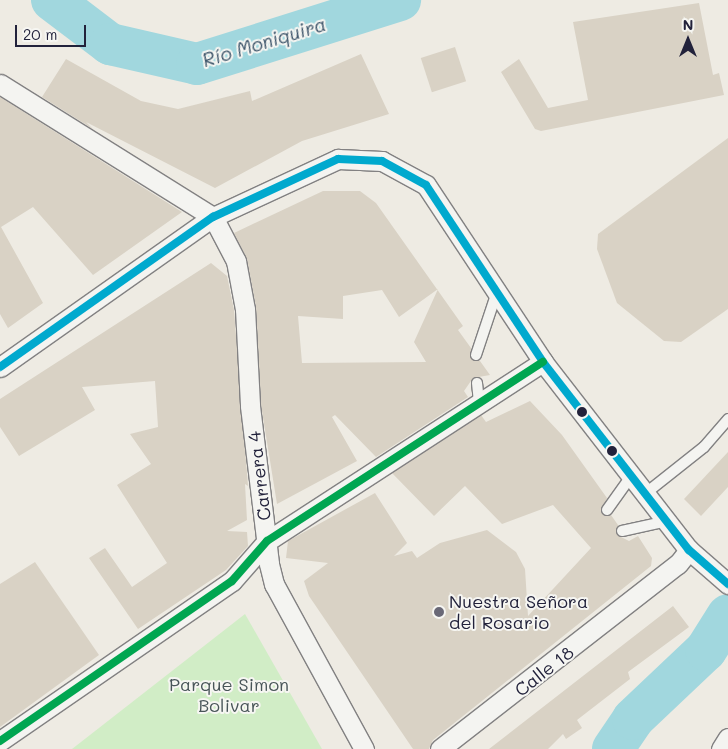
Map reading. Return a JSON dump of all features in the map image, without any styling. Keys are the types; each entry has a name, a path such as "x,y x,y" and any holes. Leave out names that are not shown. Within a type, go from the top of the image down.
{"street":[{"path":"0,84 214,217"},
{"path":"0,367 214,217 338,159 382,162 426,186 543,362 689,550 709,570 728,584"},
{"name":"Carrera 4","path":"214,217 236,261 245,309 250,406 274,584 364,749"},
{"path":"0,741 232,581 267,541 543,362"},
{"name":"Calle 18","path":"440,749 678,564 689,550"},
{"path":"721,749 728,738"}],"lane":[{"path":"476,355 497,292"},
{"path":"477,384 479,404"},
{"path":"646,493 704,447 728,419"},
{"path":"607,510 632,475"},
{"path":"622,531 668,521"}],"green space":[{"name":"Parque Simon Bolivar","path":"245,614 322,749 72,749"}],"building":[{"path":"699,3 713,75 719,73 724,95 541,131 535,129 501,72 519,59 548,108 588,100 573,22"},
{"path":"455,47 466,81 432,92 421,58"},
{"path":"361,54 389,114 302,141 215,188 86,122 93,129 42,97 66,59 141,101 178,109 250,91 252,101"},
{"path":"0,97 182,212 93,275 33,207 1,227 43,303 8,328 0,314"},
{"path":"728,138 728,309 681,342 664,341 617,303 597,249 598,234"},
{"path":"323,191 360,191 376,203 437,290 399,317 382,290 343,296 343,319 298,316 302,363 426,362 414,342 438,290 463,326 458,330 471,348 471,359 480,361 490,375 473,378 464,391 468,397 376,457 335,415 332,417 357,461 277,504 261,405 256,307 247,259 234,233"},
{"path":"211,263 227,276 234,310 248,486 245,484 247,520 227,531 247,532 248,546 226,570 138,629 89,558 105,548 132,587 167,563 117,485 151,464 130,434 158,427 155,381 82,387 95,410 19,456 0,427 0,399"},
{"path":"530,401 562,435 607,498 601,512 611,515 618,525 617,535 629,541 638,536 652,558 651,566 433,740 429,749 413,749 309,596 304,581 328,563 286,558 288,541 375,493 407,543 394,556 412,551 417,558 440,543 487,530 516,552 525,569 528,616 591,548 553,505 502,524 465,486 434,516 392,473 481,415 486,422"},
{"path":"728,452 728,487 701,516 684,499"},
{"path":"35,562 99,655 0,727 0,584"},
{"path":"673,606 689,627 628,672 630,679 577,720 582,728 566,739 563,734 548,749 489,749"}],"waterway":[{"name":"Río Moniquira","path":"52,0 110,44 197,64 400,0"},
{"name":"Río Moniquira","path":"613,749 633,719 706,650 728,615"}],"transit line":[{"path":"0,367 213,217 338,159 382,161 426,185 543,362 689,550 728,584"},
{"path":"0,741 232,581 267,541 543,362"}],"place":[{"name":"Nuestra Señora del Rosario","path":"439,612"}]}
